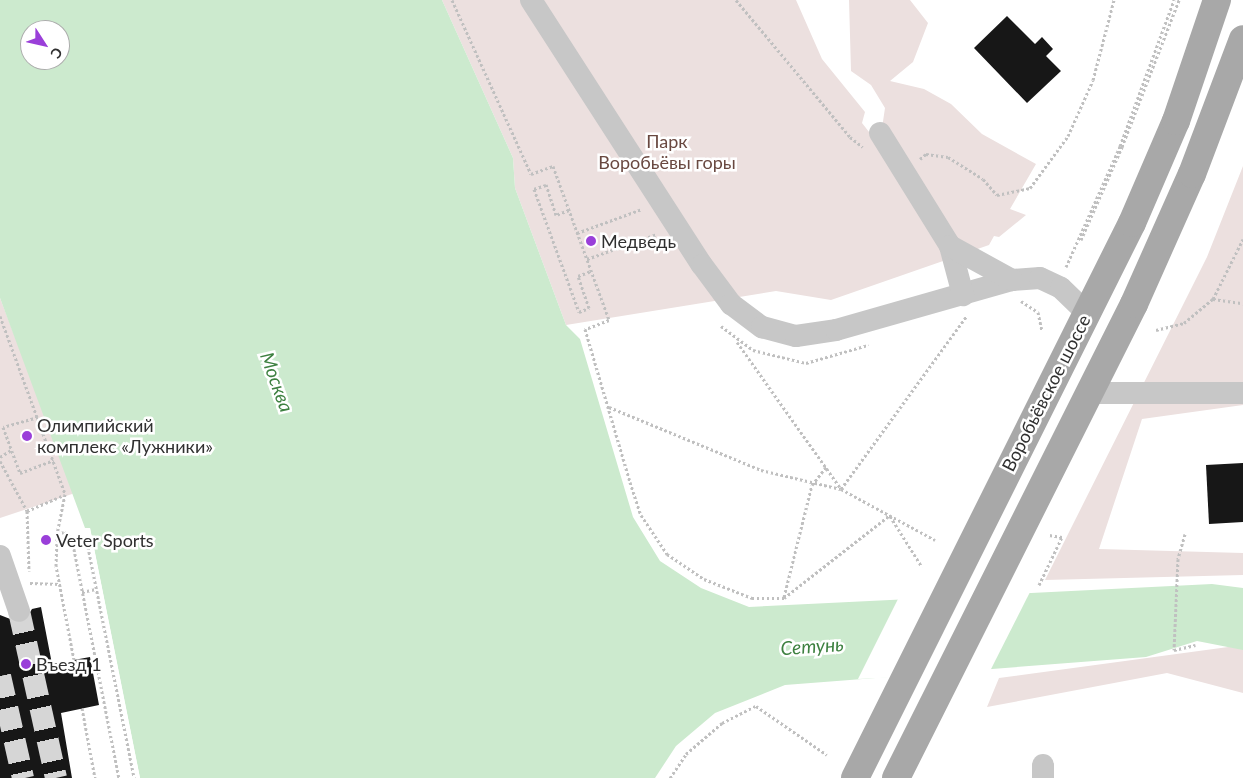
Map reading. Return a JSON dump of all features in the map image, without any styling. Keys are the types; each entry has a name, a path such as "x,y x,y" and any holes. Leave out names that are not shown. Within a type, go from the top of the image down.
{"main road":[{"name":"Воробьёвское шоссе","path":"860,770 1087,313 1176,122 1217,0"},
{"path":"896,778 1091,393 1192,174 1243,39"},
{"path":"831,766 860,770"}],"street":[{"path":"531,0 664,234 731,304 762,327 796,336 836,330 962,305 1014,290 1040,278 1058,286 1087,313"},
{"path":"880,133 950,246 962,305"},
{"path":"950,246 1014,290"},
{"path":"1091,393 1243,393"},
{"path":"0,556 19,611"}],"path":[{"path":"452,0 531,174 553,166 609,320 585,329 641,515 667,554 704,579 752,598 784,598 890,515"},
{"path":"736,0 850,137 873,154 899,161 926,154 948,157 983,179 997,195 1030,188 1068,136 1093,80 1114,0"},
{"path":"1058,286 1120,146 1174,0"},
{"path":"1078,245 1122,147 1179,0"},
{"path":"569,210 556,214 546,184 534,189 579,312 589,308 578,276 591,271"},
{"path":"634,202 639,210"},
{"path":"577,233 639,210 652,210"},
{"path":"639,210 652,210"},
{"path":"650,226 664,234"},
{"path":"587,259 664,234"},
{"path":"1156,330 1184,323 1213,299 1243,239"},
{"path":"1014,290 1038,312 1042,331"},
{"path":"1213,299 1243,303"},
{"path":"841,489 969,312 962,305"},
{"path":"0,317 65,494 57,534 60,584 74,660"},
{"path":"718,322 735,340 841,489"},
{"path":"735,340 753,350 806,363 875,343"},
{"path":"608,407 761,470 812,485 841,489 935,540"},
{"path":"38,417 3,427 11,450 20,473 54,460"},
{"path":"0,457 11,450"},
{"path":"0,461 28,512 30,592"},
{"path":"784,598 812,485 826,467"},
{"path":"28,512 65,494"},
{"path":"890,515 922,567"},
{"path":"57,534 70,536 100,695 119,778"},
{"path":"1185,534 1178,559 1174,650 1195,645"},
{"path":"1039,585 1062,537 1049,535"},
{"path":"86,537 134,778"},
{"path":"30,583 60,584"},
{"path":"82,592 96,589"},
{"path":"670,778 686,754 722,723 756,706 831,766"},
{"path":"82,708 95,778"}],"green space":[{"name":"Парк Воробьёвы горы","path":"442,0 796,0 822,59 865,112 862,123 873,137 882,128 885,108 871,85 851,71 849,0 910,0 928,23 913,62 890,81 924,89 951,104 982,134 1036,164 1010,209 1026,215 999,237 994,236 989,245 831,300 776,291 566,325 515,188 513,158"},
{"path":"1243,166 1243,405 1142,419 1099,549 1243,553 1243,575 1045,580 1207,257"},
{"name":"Олимпийский комплекс «Лужники»","path":"0,298 75,493 0,518"},
{"path":"1243,645 1243,693 1167,673 987,707 999,678"}],"water":[{"path":"0,0 442,0 513,158 515,188 566,325 580,339 633,517 660,561 701,588 749,607 1212,584 1243,588 1243,650 1197,641 1146,657 785,685 715,713 676,746 655,778 140,778 90,528 85,528 0,298"}],"pier":[{"path":"85,528 90,528 140,778 138,778"},
{"path":"1031,590 989,673 858,679 900,595"}],"building":[{"path":"1007,16 1035,44 1042,37 1053,49 1046,56 1061,71 1027,103 974,48"},
{"path":"1243,463 1243,522 1209,524 1206,465"},
{"name":"Въезд 1","path":"41,607 52,664 90,657 99,705 61,713 72,778 0,778 0,615 23,624 32,609"}],"tunnel":[{"path":"19,611 56,778"},
{"path":"0,676 23,778"}],"place":[{"name":"Медведь","path":"591,241"},
{"name":"Олимпийский комплекс «Лужники»","path":"27,436"},
{"name":"Veter Sports","path":"46,540"},
{"name":"Въезд 1","path":"26,664"}],"water label":[{"name":"Москва","path":"277,382"},
{"name":"Сетунь","path":"812,646"}]}
